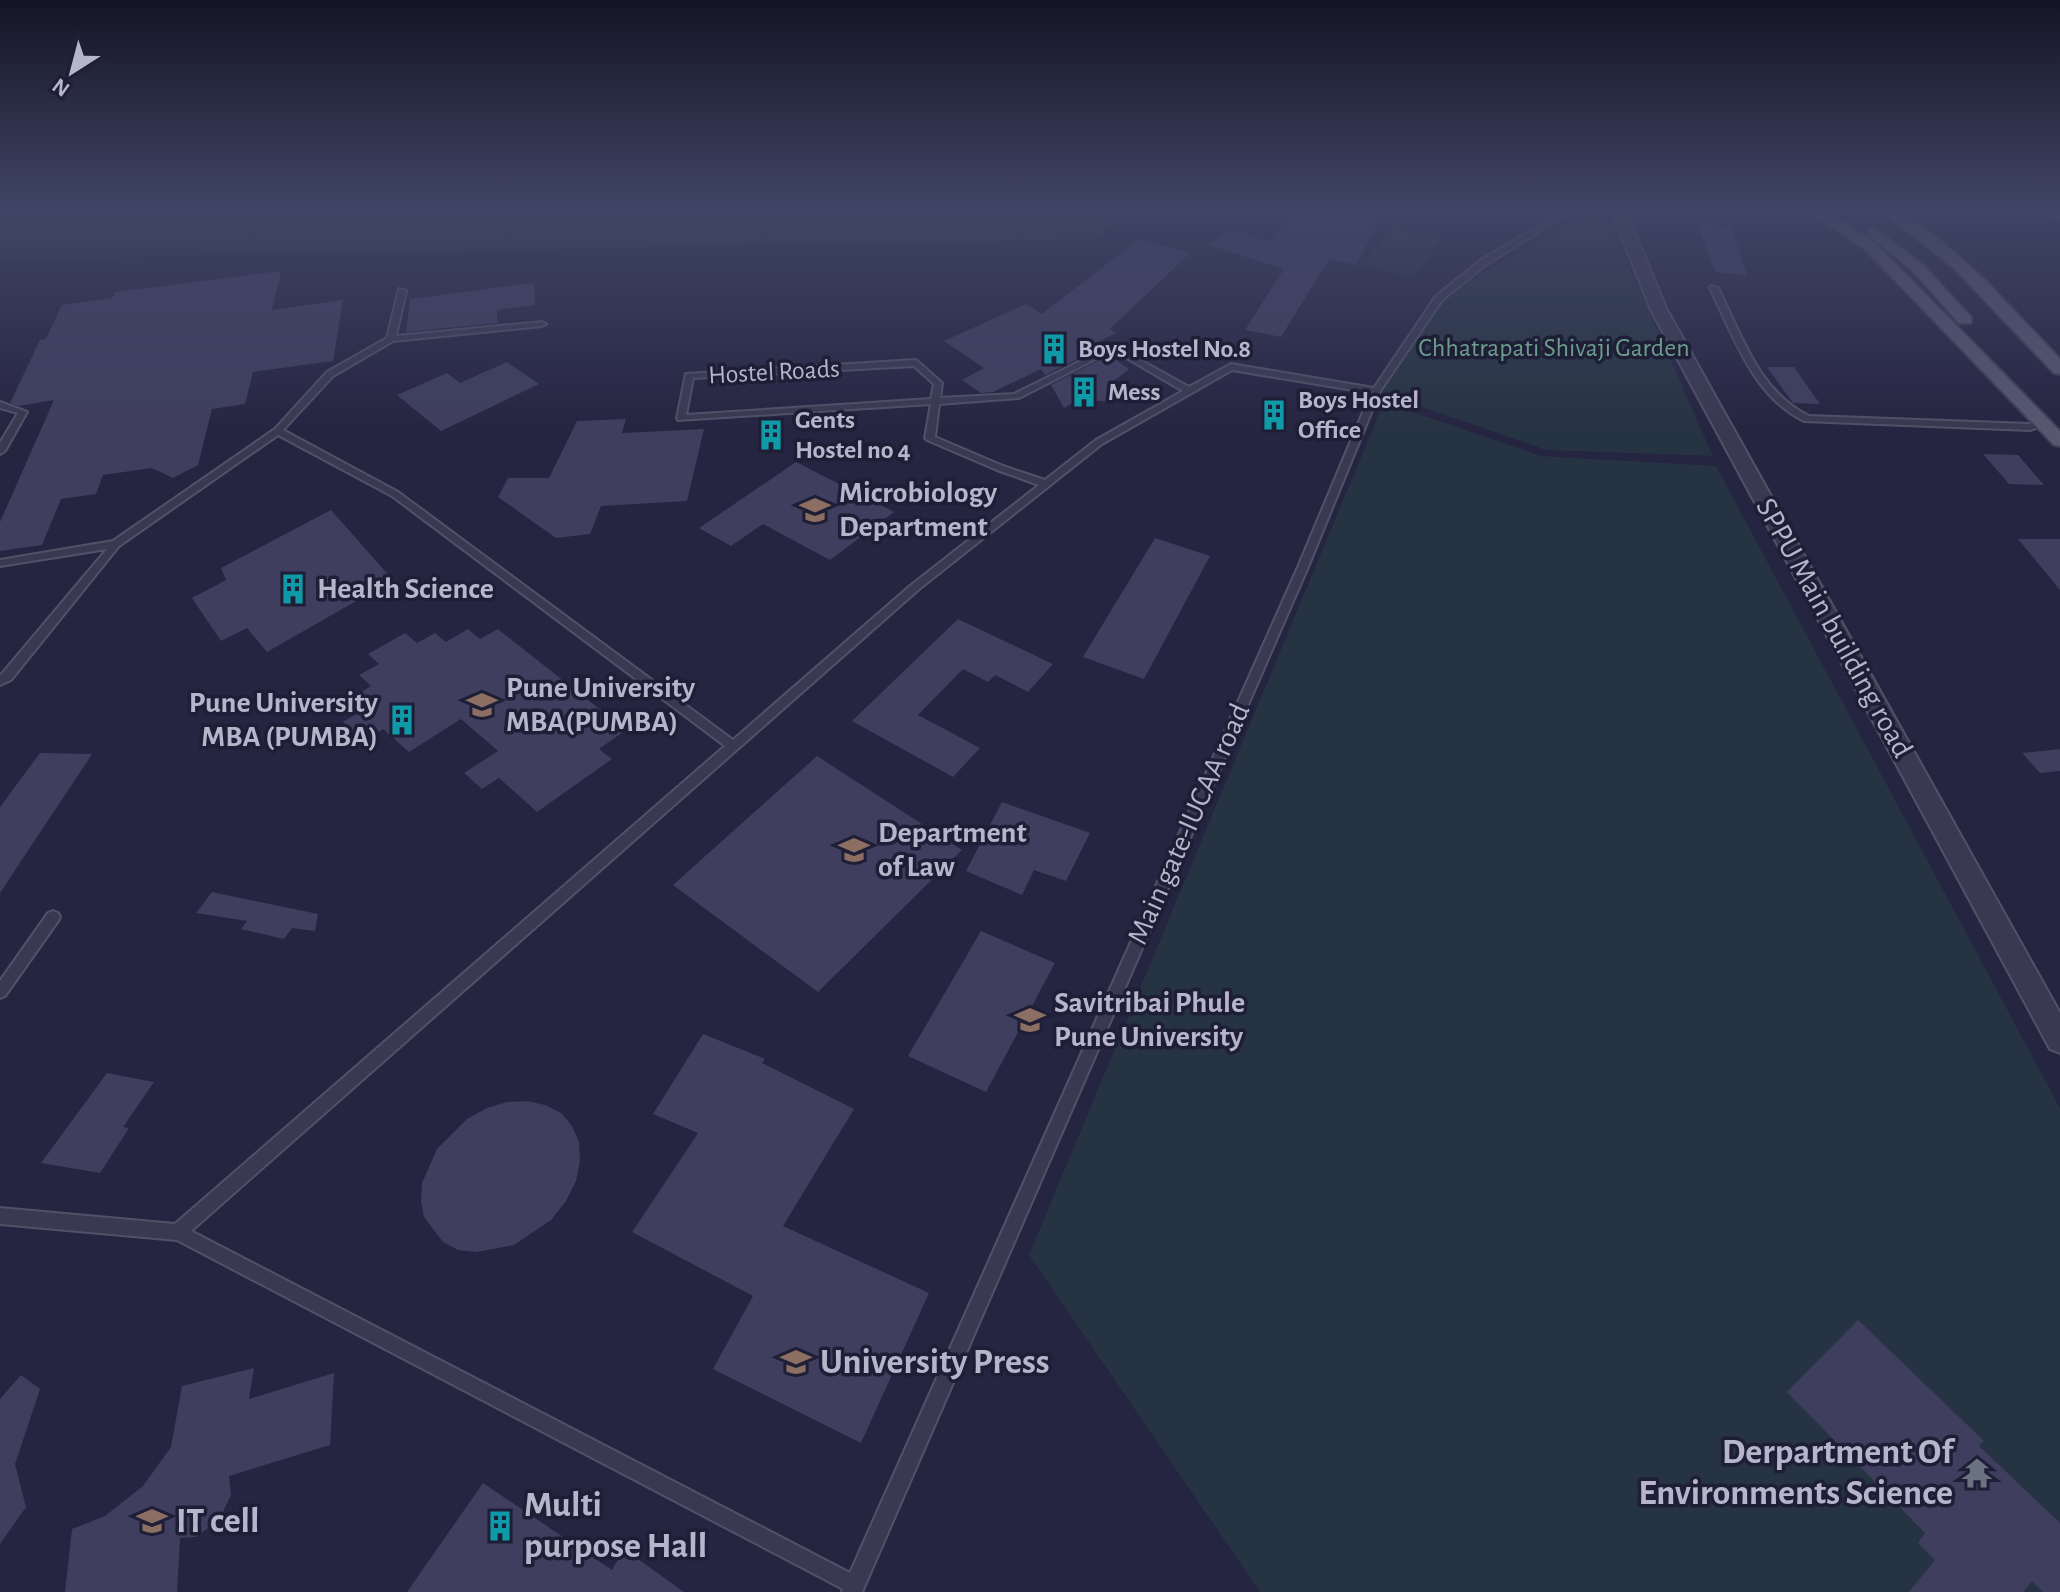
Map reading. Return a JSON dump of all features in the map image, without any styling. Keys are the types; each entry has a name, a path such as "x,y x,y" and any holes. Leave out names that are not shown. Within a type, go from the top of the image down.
{"main road":[{"path":"1909,284 2051,422"},
{"path":"1932,284 2051,422 2060,441"},
{"path":"1983,284 2057,363"}],"street":[{"name":"SPPU Main building road","path":"1648,284 1659,310 2060,1040"}],"lane":[{"name":"Main gate-IUCAA road","path":"853,1588 1297,581 1376,391 1439,298 1456,284"},
{"path":"1714,288 1771,395 1796,415 1807,419 2030,427 2051,422"},
{"path":"391,339 402,291"},
{"path":"0,681 7,677 116,544 278,431 330,374 391,339 542,324"},
{"name":"Hostel Roads","path":"936,402 938,383 916,363 689,376 681,418 936,402 1016,396 1113,347 1189,391"},
{"path":"178,1232 914,588 1099,442 1231,367 1376,391"},
{"path":"936,402 930,438 1047,484"},
{"path":"0,405 23,412 0,451"},
{"path":"278,431 395,494 734,747"},
{"path":"0,563 116,544"},
{"path":"0,992 53,917"},
{"path":"0,1216 178,1232 853,1588"}],"green space":[{"name":"Chhatrapati Shivaji Garden","path":"1463,284 1637,284 1713,456 1546,450 1376,391 1439,298"},
{"path":"1384,402 1541,456 1716,466 2060,1108 2060,1592 1260,1592 1029,1255"}],"building":[{"path":"176,284 278,284 272,310 343,300 333,361 253,372 245,404 212,409 198,465 173,478 152,468 103,475 96,494 61,499 42,545 0,551 0,522 54,400 18,406 10,403 40,340 46,339 62,305 112,298 115,292"},
{"path":"534,284 535,305 497,310 497,323 406,332 410,299"},
{"path":"1080,284 1157,284 1110,329 1116,333 1094,344 1100,348 1045,375 1041,369 993,392 981,393 962,380 984,368 944,341 1026,304 1042,314"},
{"path":"1274,284 1313,284 1281,337 1245,330"},
{"name":"Mess","path":"1109,355 1129,369 1110,384 1118,402 1078,400 1064,408 1051,385"},
{"path":"507,362 539,384 441,431 397,395 447,373 460,383"},
{"path":"1767,367 1794,367 1820,404 1793,403"},
{"path":"626,419 622,433 704,429 687,501 601,506 590,534 556,538 498,497 508,478 549,478 577,421"},
{"path":"1983,454 2018,455 2044,485 2009,484"},
{"path":"796,462 894,512 830,560 763,524 731,546 699,528"},
{"name":"Health Science","path":"331,510 393,580 267,652 247,628 221,641 192,598 226,580 221,568"},
{"path":"1155,538 1210,556 1144,679 1083,657"},
{"path":"2018,539 2060,539 2060,590"},
{"path":"958,619 1053,664 1028,692 995,675 988,682 963,669 918,715 980,748 953,777 852,721"},
{"name":"Pune University MBA (PUMBA)","path":"468,629 480,639 498,629 626,730 599,749 612,759 537,812 499,778 482,789 464,773 498,751 461,719 409,752 383,729 363,741 343,722 362,710 350,699 371,686 359,675 379,664 368,654 405,633 417,643 435,633 446,642"},
{"path":"2060,749 2060,771 2040,773 2022,753"},
{"path":"40,753 92,754 0,893 0,807"},
{"name":"Department of Law","path":"817,756 962,850 818,992 673,885"},
{"path":"1002,802 1090,833 1066,881 1034,870 1022,895 966,871"},
{"path":"212,892 318,914 315,931 292,928 284,939 241,929 247,921 196,913"},
{"path":"981,931 1055,963 986,1092 908,1056"},
{"path":"703,1034 765,1059 762,1063 854,1109 783,1226 929,1293 861,1443 713,1369 753,1296 632,1232 698,1133 653,1114"},
{"path":"107,1073 154,1082 123,1127 129,1128 100,1173 41,1163"},
{"path":"527,1101 561,1113 572,1126 579,1142 580,1161 576,1181 551,1220 514,1245 476,1252 458,1250 443,1242 424,1217 422,1183 437,1149 467,1119 487,1108 507,1102"},
{"path":"1858,1320 1984,1441 1979,1446 2060,1523 2060,1592 2043,1592 2032,1581 2023,1592 1909,1592 1935,1560 1918,1543 1925,1533 1787,1392"},
{"path":"254,1368 249,1399 334,1373 330,1445 229,1476 231,1495 219,1520 196,1537 180,1538 177,1592 65,1592 72,1529 105,1516 143,1486 171,1447 182,1386"},
{"path":"21,1375 40,1389 15,1464 26,1507 0,1544 0,1399"},
{"name":"Multi purpose Hall","path":"483,1483 612,1570 624,1549 684,1592 407,1592"}],"place":[{"name":"Boys Hostel No.8","path":"1054,349"},
{"name":"Mess","path":"1084,392"},
{"name":"Boys Hostel Office","path":"1274,415"},
{"name":"Gents Hostel no 4","path":"771,435"},
{"name":"Microbiology Department","path":"815,510"},
{"name":"Health Science","path":"293,589"},
{"name":"Pune University MBA(PUMBA)","path":"482,705"},
{"name":"Pune University MBA (PUMBA)","path":"402,720"},
{"name":"Department of Law","path":"854,850"},
{"name":"Savitribai Phule Pune University","path":"1030,1020"},
{"name":"University Press","path":"796,1362"},
{"name":"Derpartment Of Environments Science","path":"1977,1473"},
{"name":"IT cell","path":"152,1521"},
{"name":"Multi purpose Hall","path":"500,1526"}]}
